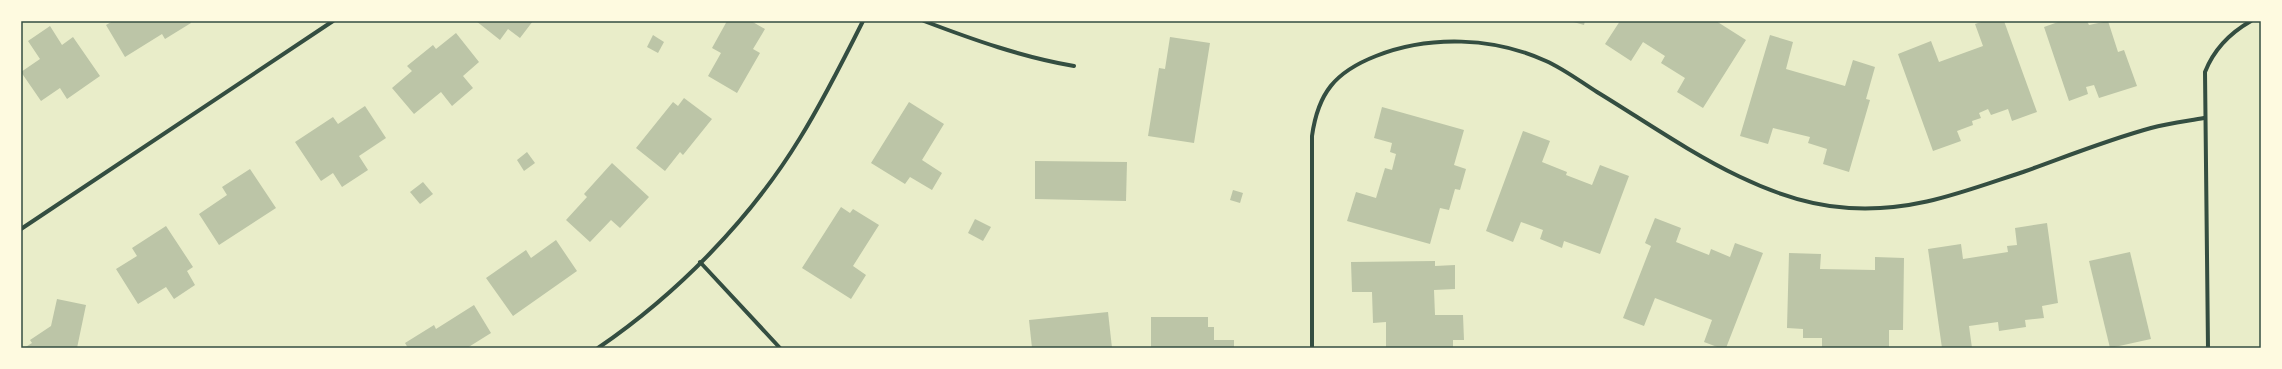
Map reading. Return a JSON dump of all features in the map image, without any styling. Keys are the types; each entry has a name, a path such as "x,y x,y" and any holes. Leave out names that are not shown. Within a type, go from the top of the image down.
{"street":[{"path":"21,229 333,21"},
{"path":"598,348 660,300 700,262 751,208 800,139 837,73 863,21"},
{"path":"924,21 997,49 1040,60 1074,66"},
{"path":"2208,348 2204,118 2205,72 2210,58 2219,47 2238,28 2251,21"},
{"path":"1312,348 1312,136 1315,113 1323,96 1337,77 1356,64 1385,53 1419,44 1455,42 1509,48 1547,61 1744,179 1796,199 1848,208 1888,209 1937,201 2150,128 2204,118"},
{"path":"700,262 780,348"}],"building":[{"path":"113,21 190,21 191,23 165,39 162,34 125,57 106,25"},
{"path":"476,21 533,21 520,38 508,29 500,40"},
{"path":"727,21 751,21 765,29 753,49 760,53 737,93 708,76 721,53 712,48"},
{"path":"1570,21 1585,21 1584,25"},
{"path":"1620,21 1716,21 1746,40 1703,108 1677,92 1685,78 1661,63 1665,56 1643,42 1631,61 1605,44"},
{"path":"1984,21 2004,21 2037,112 2012,121 2008,109 1991,115 1988,109 1979,113 1981,118 1972,121 1973,125 1957,131 1961,141 1933,151 1898,54 1931,41 1939,62 1983,46 1975,24"},
{"path":"2061,21 2087,21 2089,25 2108,21 2118,52 2124,50 2137,86 2099,98 2094,85 2086,87 2088,94 2069,101 2044,27"},
{"path":"50,26 62,45 73,37 100,76 67,99 60,88 41,101 21,72 40,59 28,41"},
{"path":"456,33 479,62 463,76 473,88 452,106 441,92 414,114 392,88 412,71 407,66 433,45 436,49"},
{"path":"653,35 664,42 658,53 647,47"},
{"path":"1770,35 1793,42 1786,69 1845,86 1853,60 1875,67 1866,99 1870,100 1849,172 1823,164 1827,149 1808,143 1810,137 1773,128 1768,144 1740,136"},
{"path":"1170,37 1210,43 1194,143 1148,136 1159,68 1165,69"},
{"path":"684,98 712,119 683,155 680,152 665,171 636,148 673,102 678,106"},
{"path":"909,102 944,124 922,160 942,173 932,190 910,177 905,184 871,163"},
{"path":"365,106 386,138 359,156 368,170 342,187 333,173 321,181 295,142 333,117 338,124"},
{"path":"1382,107 1464,130 1454,165 1466,169 1460,190 1455,189 1449,210 1440,208 1430,244 1347,221 1356,192 1376,198 1385,168 1392,170 1396,154 1390,152 1392,143 1374,138"},
{"path":"1523,131 1550,141 1542,162 1567,172 1566,175 1592,185 1600,165 1629,176 1600,254 1564,241 1562,248 1540,239 1543,230 1521,222 1513,242 1486,231"},
{"path":"527,152 535,163 524,171 517,160"},
{"path":"1035,161 1127,162 1126,201 1035,199"},
{"path":"612,163 649,197 620,228 611,220 590,242 566,220 587,197 584,194"},
{"path":"250,169 276,208 219,245 199,214 227,195 222,187"},
{"path":"423,182 433,194 420,204 410,192"},
{"path":"1233,190 1243,193 1240,203 1230,200"},
{"path":"841,207 850,213 853,209 879,225 853,266 866,275 851,299 802,268"},
{"path":"1655,218 1681,228 1676,242 1709,255 1711,249 1730,257 1735,243 1763,253 1726,348 1720,348 1704,342 1712,320 1655,298 1644,326 1623,318 1651,246 1645,243"},
{"path":"975,219 991,227 983,241 968,233"},
{"path":"2047,223 2058,303 2042,306 2044,318 2025,320 2026,327 1999,331 1998,322 1969,326 1972,348 1942,348 1928,249 1961,244 1963,259 2008,252 2007,246 2017,245 2015,228"},
{"path":"166,226 193,267 187,271 195,285 174,299 166,287 138,304 116,269 137,256 132,248"},
{"path":"556,240 577,271 513,316 486,278 526,250 531,258"},
{"path":"2130,252 2151,339 2110,348 2089,261"},
{"path":"1789,253 1821,254 1820,269 1875,270 1875,257 1904,258 1903,330 1889,330 1889,348 1822,348 1822,338 1803,338 1803,329 1787,328"},
{"path":"1435,261 1435,266 1455,265 1455,289 1434,290 1435,315 1463,315 1464,340 1453,340 1453,348 1386,348 1386,322 1373,323 1372,292 1352,292 1351,262"},
{"path":"57,299 86,305 77,348 24,348 32,343 30,340 51,326"},
{"path":"474,305 491,333 467,348 408,348 405,343 434,325 436,329"},
{"path":"1108,312 1112,348 1032,348 1029,320"},
{"path":"1151,317 1208,317 1208,327 1214,327 1214,340 1234,340 1234,348 1151,348"}]}
